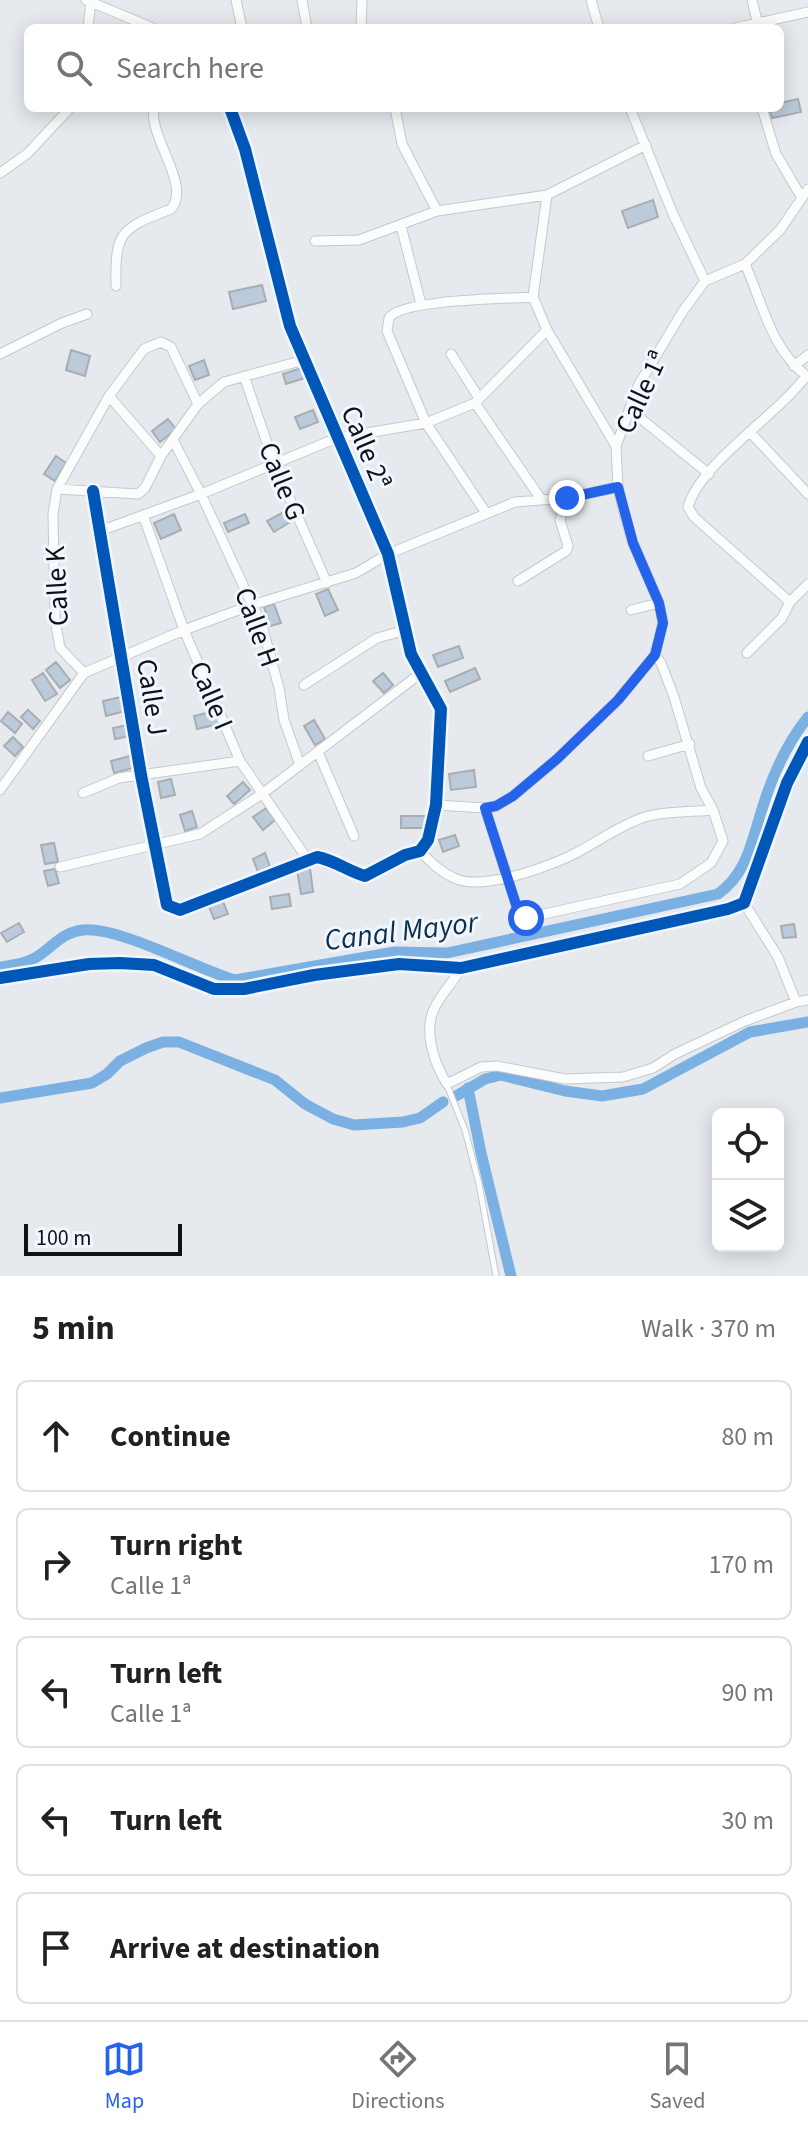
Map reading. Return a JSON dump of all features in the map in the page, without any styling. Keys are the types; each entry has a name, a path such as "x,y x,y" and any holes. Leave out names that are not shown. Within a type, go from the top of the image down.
{"street":[{"path":"236,0 241,24"},
{"path":"302,0 306,24"},
{"path":"361,24 362,0"},
{"path":"591,0 598,24"},
{"path":"752,0 758,24"},
{"path":"88,24 90,1 144,24"},
{"path":"762,24 808,12"},
{"path":"0,173 27,154 66,112"},
{"path":"116,286 115,250 120,239 138,223 171,209 177,197 170,163 156,135 154,112"},
{"name":"Calle 2ª","path":"231,112 245,149 290,326 388,554 411,654 441,709 436,805 428,840 420,851"},
{"path":"396,112 402,144 437,211"},
{"path":"632,112 673,214 705,281 745,264 780,230 805,194 776,154 763,112"},
{"path":"315,241 359,240 437,211 547,195 646,145"},
{"path":"547,195 533,297 547,330 616,446"},
{"path":"401,226 421,304"},
{"path":"745,264 776,342 794,366 807,376 709,474 688,507 694,517 790,602"},
{"name":"Calle 1ª","path":"485,808 496,806 513,796 557,759 618,700 655,655 663,623 659,603 633,543 618,487 616,446 647,372 683,311 705,281"},
{"path":"486,513 426,423 387,331 389,319 398,311 421,304 533,297"},
{"path":"0,354 87,314"},
{"path":"100,531 201,494 337,438 426,423 477,400 547,330"},
{"path":"198,404 171,347 161,342 144,349 109,396 57,489 138,494 145,488 161,456 198,404 224,382 304,360"},
{"path":"451,354 541,499"},
{"path":"794,366 808,355"},
{"name":"Calle G","path":"244,376 274,463 327,583"},
{"path":"109,396 161,456"},
{"path":"629,409 709,474"},
{"path":"750,432 808,494"},
{"name":"Calle H","path":"173,440 262,626 279,688 284,720 300,765"},
{"path":"0,790 84,673 252,605 356,573 388,554 515,502 567,498 618,487"},
{"name":"Calle K","path":"57,489 53,514 55,620 60,648 84,673"},
{"name":"Calle J","path":"93,491 164,901 171,908 180,910 308,860"},
{"path":"518,581 566,551 568,546 560,520 567,498"},
{"name":"Calle I","path":"143,515 184,630 240,761 308,860"},
{"path":"747,653 782,618 790,602 808,584"},
{"path":"631,610 659,603"},
{"path":"304,685 377,638 406,630"},
{"path":"436,805 485,808 520,917 680,884 711,863 723,841 713,810 701,788 690,744 666,675 655,655"},
{"path":"60,867 200,834 262,794 421,673"},
{"path":"0,978 89,964 120,963 154,965 214,989 244,989 314,975 399,964 461,968 728,909 744,903 787,783 808,742"},
{"path":"648,756 690,744"},
{"path":"318,752 354,836"},
{"path":"83,793 119,778 240,761"},
{"path":"308,860 317,857 328,859 365,876 405,855 420,851 440,870 469,883 507,877 568,857 611,832 647,817 713,810"},
{"path":"744,903 778,957 796,1002"},
{"path":"461,968 434,1007 430,1033 438,1069 447,1084 481,1067 497,1066 565,1079 623,1077 653,1068 717,1034 808,1000"}],"lane":[{"path":"447,1084 465,1130 479,1184 496,1276"}],"building":[{"path":"798,99 801,112 772,118 770,112 784,112 784,102"},
{"path":"653,200 658,217 628,228 622,211"},
{"path":"262,285 266,301 233,309 229,292"},
{"path":"71,350 90,356 85,376 66,370"},
{"path":"204,360 209,375 195,380 189,366"},
{"path":"305,367 308,377 286,384 283,374"},
{"path":"313,410 318,422 300,429 295,417"},
{"path":"168,419 176,429 160,442 152,431"},
{"path":"56,456 66,463 55,481 44,474"},
{"path":"289,509 295,519 274,532 267,521"},
{"path":"174,514 181,530 161,539 154,523"},
{"path":"245,514 249,523 228,532 224,523"},
{"path":"328,589 338,610 325,616 316,594"},
{"path":"274,604 281,623 270,626 264,607"},
{"path":"459,646 463,658 438,667 433,655"},
{"path":"56,662 70,680 60,688 46,670"},
{"path":"475,668 480,679 450,692 445,681"},
{"path":"43,673 57,694 45,701 32,680"},
{"path":"383,673 393,685 384,693 373,681"},
{"path":"121,697 125,711 106,716 103,701"},
{"path":"28,710 40,721 33,729 21,717"},
{"path":"215,711 219,724 197,729 194,716"},
{"path":"8,712 22,724 15,733 1,721"},
{"path":"314,720 325,739 315,745 304,726"},
{"path":"128,725 130,736 115,739 113,728"},
{"path":"13,737 23,747 15,756 4,746"},
{"path":"134,755 137,767 114,773 111,761"},
{"path":"474,770 476,787 451,790 449,774"},
{"path":"171,779 175,795 161,798 158,782"},
{"path":"243,782 250,790 234,804 227,796"},
{"path":"266,808 275,820 263,830 253,817"},
{"path":"192,811 197,827 185,831 180,815"},
{"path":"401,816 425,816 425,828 401,828"},
{"path":"455,835 459,846 443,852 439,840"},
{"path":"54,843 58,862 45,864 41,845"},
{"path":"265,853 270,867 258,872 253,859"},
{"path":"310,868 313,892 301,894 297,870"},
{"path":"55,869 59,883 48,886 44,871"},
{"path":"289,894 291,906 272,909 270,897"},
{"path":"222,899 228,914 214,919 208,904"},
{"path":"19,923 24,932 7,942 1,933"},
{"path":"794,924 796,937 783,938 781,926"}],"waterway":[{"name":"Canal Mayor","path":"0,967 32,960 70,933 83,930 137,941 235,980 395,952 447,953 718,894 743,866 776,771 808,717"},
{"path":"456,1096 485,1079 501,1075 565,1091 602,1096 643,1089 750,1032 808,1022"},
{"path":"0,1098 92,1083 120,1061 146,1048 163,1042 179,1042 275,1080 305,1104 333,1119 354,1125 420,1118 443,1102"},
{"path":"468,1088 511,1276"}],"cycle path":[{"path":"93,491 141,775 167,905 180,910 317,857 365,876 405,855 420,851 428,840 436,805 441,709 411,654 388,554 290,326 245,149 231,112"},
{"path":"0,978 89,964 120,963 154,965 214,989 244,989 314,975 399,964 461,968 728,909 744,903 787,783 808,742"}],"route":[{"path":"526,918 520,917 512,896 485,808 496,806 527,785 618,700 655,655 663,623 659,603 633,543 618,487 567,498"}]}
